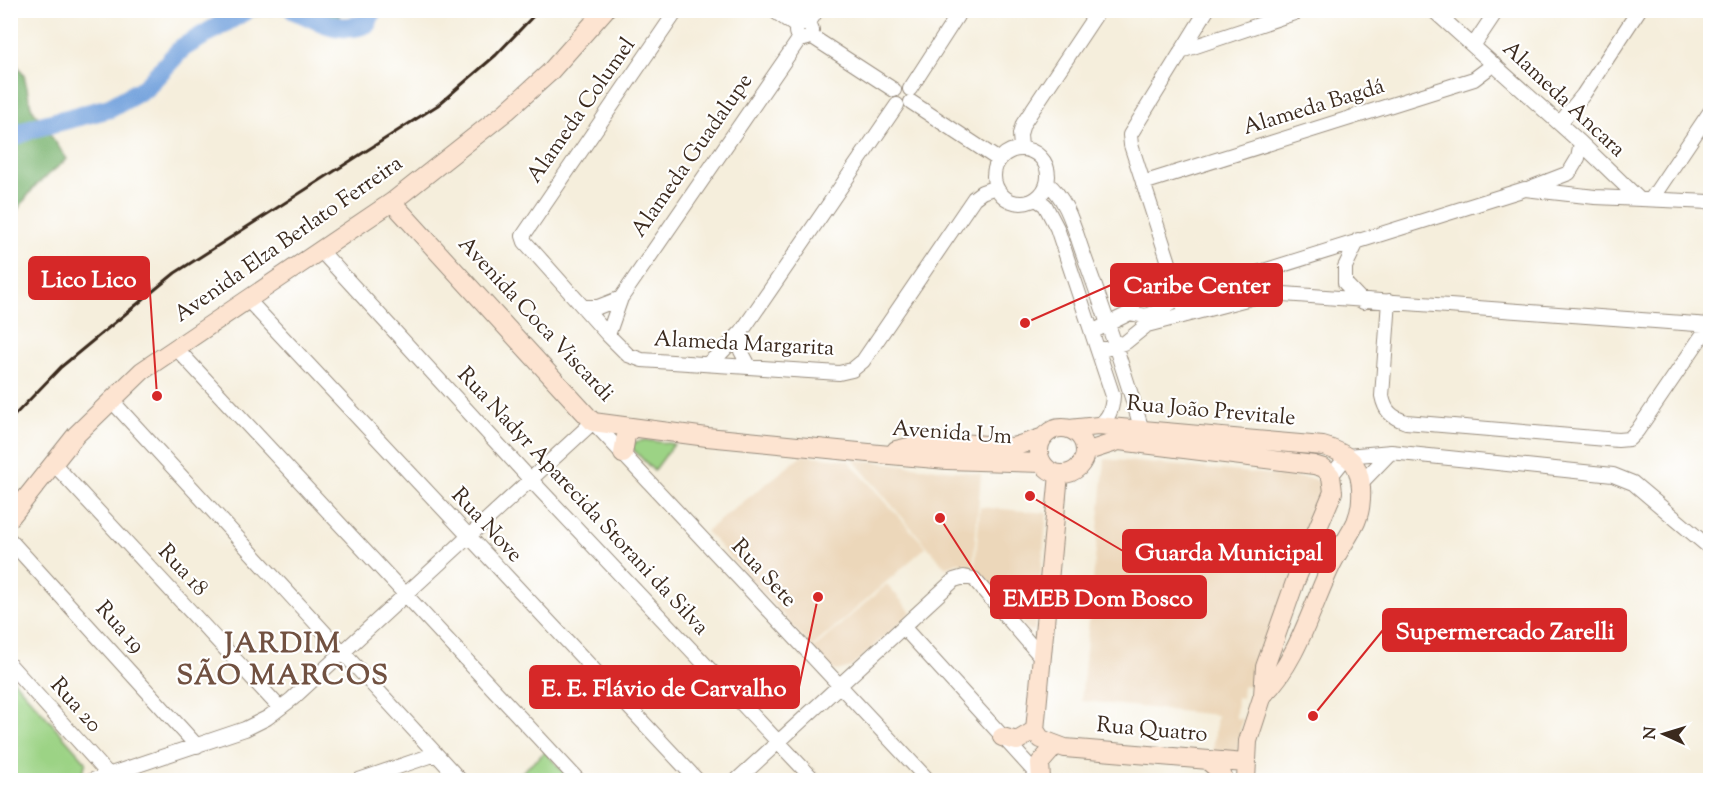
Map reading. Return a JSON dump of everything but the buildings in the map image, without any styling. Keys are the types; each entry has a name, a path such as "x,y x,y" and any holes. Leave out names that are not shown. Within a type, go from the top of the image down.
{"main road":[{"name":"Avenida Elza Berlato Ferreira","path":"10,518 76,435 142,371 392,202 507,111 549,72 605,10"},
{"name":"Avenida Coca Viscardi","path":"392,202 593,422 879,454"},
{"name":"Rua João Previtale","path":"1069,429 1098,426 1142,437 1323,446 1347,456"},
{"path":"623,454 626,435 634,428"},
{"path":"1069,429 1080,438 1085,452 1079,466 1074,471 1059,474 1042,463 1039,454 1044,437 1052,430 1069,429"},
{"name":"Avenida Um","path":"879,454 934,441 1013,447 1044,437"},
{"path":"1085,452 1119,441 1142,437 1314,465 1324,468 1331,476 1333,492 1295,582 1265,667 1263,694 1248,741 1246,772"},
{"name":"Avenida Um","path":"879,454 947,460 1042,463"},
{"path":"1263,694 1275,684 1292,653 1330,568 1355,522 1360,505 1360,484 1358,471 1347,456"},
{"path":"1041,780 1040,763 1055,746 1041,739 1035,730 1059,474"},
{"path":"1002,737 1017,741 1035,730"},
{"name":"Rua Quatro","path":"1055,746 1208,761 1246,772"},
{"path":"1208,761 1221,772 1224,780"}],"street":[{"name":"Alameda Columel","path":"523,236 677,10"},
{"path":"773,10 894,90"},
{"name":"Alameda Guadalupe","path":"608,335 621,298 817,10"},
{"path":"894,90 893,100 897,105 907,106 910,95 961,10"},
{"path":"1022,148 1020,134 1023,124 1099,10"},
{"path":"1186,314 1143,183 1130,135 1207,10"},
{"path":"1181,51 1303,10"},
{"name":"Alameda Ancara","path":"1433,10 1645,198"},
{"path":"1473,46 1497,10"},
{"path":"1560,123 1582,95 1639,10"},
{"name":"Alameda Bagdá","path":"1143,183 1474,79 1494,64"},
{"path":"894,90 900,86 999,160"},
{"path":"707,364 742,331 897,105"},
{"path":"1645,198 1710,112"},
{"path":"1099,351 1117,346 1141,332 1147,320 1180,297 1525,189 1569,173 1578,158 1581,143"},
{"path":"1022,148 1037,153 1043,159 1047,166 1047,183 1036,199 1018,203 1002,195 996,187 995,168 999,160 1009,151 1022,148"},
{"path":"1047,183 1060,197 1078,240 1117,346 1142,437"},
{"name":"Alameda Margarita","path":"523,236 525,242 608,335 634,358 839,373 852,370 863,361 974,198 996,187"},
{"path":"1525,189 1595,197 1710,202"},
{"path":"1036,199 1050,214 1064,246 1113,396 1112,409 1107,419 1098,426"},
{"path":"1064,246 1078,240"},
{"path":"1323,297 1342,289 1345,283 1345,267 1358,240"},
{"name":"Rua Nadyr Aparecida Storani da Silva","path":"321,251 530,479 814,780"},
{"path":"1313,256 1330,256 1345,267"},
{"path":"1345,283 1363,302"},
{"path":"1092,332 1130,313 1147,320 1186,314 1270,293 1363,302 1710,325"},
{"path":"583,307 598,307 621,298"},
{"name":"Rua Nove","path":"248,299 467,537 697,780"},
{"path":"1389,302 1382,396 1384,407 1391,415 1406,422 1618,440 1629,439 1637,431 1710,325"},
{"path":"742,331 741,351 748,366"},
{"path":"176,348 578,780"},
{"path":"112,401 459,780"},
{"path":"93,780 245,729 280,708 593,422"},
{"name":"Rua Sete","path":"593,422 928,780"},
{"path":"1360,484 1391,452"},
{"path":"1331,476 1347,456 1391,452 1594,472 1622,478 1710,548"},
{"name":"Rua 18","path":"53,463 280,708"},
{"name":"Rua 19","path":"10,540 197,746"},
{"path":"737,780 954,580 964,577 974,579 1042,658"},
{"path":"904,628 1041,780"},
{"name":"Rua 20","path":"10,665 109,775"},
{"path":"359,780 436,754"}],"shaded area":[{"path":"803,455 848,460 926,547 812,647 706,531"},
{"path":"852,459 981,474 973,566 958,562 946,568"},
{"path":"1105,459 1314,479 1325,487 1327,499 1249,686 1243,686 1242,698 1237,697 1236,718 1242,719 1237,753 1213,751 1217,715 1081,701"},
{"path":"980,507 1047,513 1035,630 1031,631 1026,628 975,568"},
{"path":"887,584 911,612 851,667 837,671 830,669 813,649"}],"green space":[{"path":"10,11 16,11 12,58 24,75 31,107 67,159 35,186 11,218"},
{"path":"242,11 338,11 340,21 327,21 288,13 258,16"},
{"path":"645,440 674,444 654,471 632,448 635,442"},
{"path":"11,677 86,762 82,774 66,780 11,780"},
{"path":"545,752 571,780 513,780"}],"waterway":[{"path":"10,138 33,128 110,108 145,88 182,48 246,10"},
{"path":"294,10 338,27 367,23 372,10"}],"railway":[{"path":"10,420 61,367 175,273 438,105 496,55 539,10"}],"place":[{"name":"Caribe Center","path":"1025,323"},
{"name":"Lico Lico","path":"157,396"},
{"name":"Guarda Municipal","path":"1030,496"},
{"name":"EMEB Dom Bosco","path":"940,518"},
{"name":"E. E. Flávio de Carvalho","path":"818,597"},
{"name":"Supermercado Zarelli","path":"1313,716"}],"district":[{"name":"JARDIM SÃO MARCOS","path":"283,661"}]}
